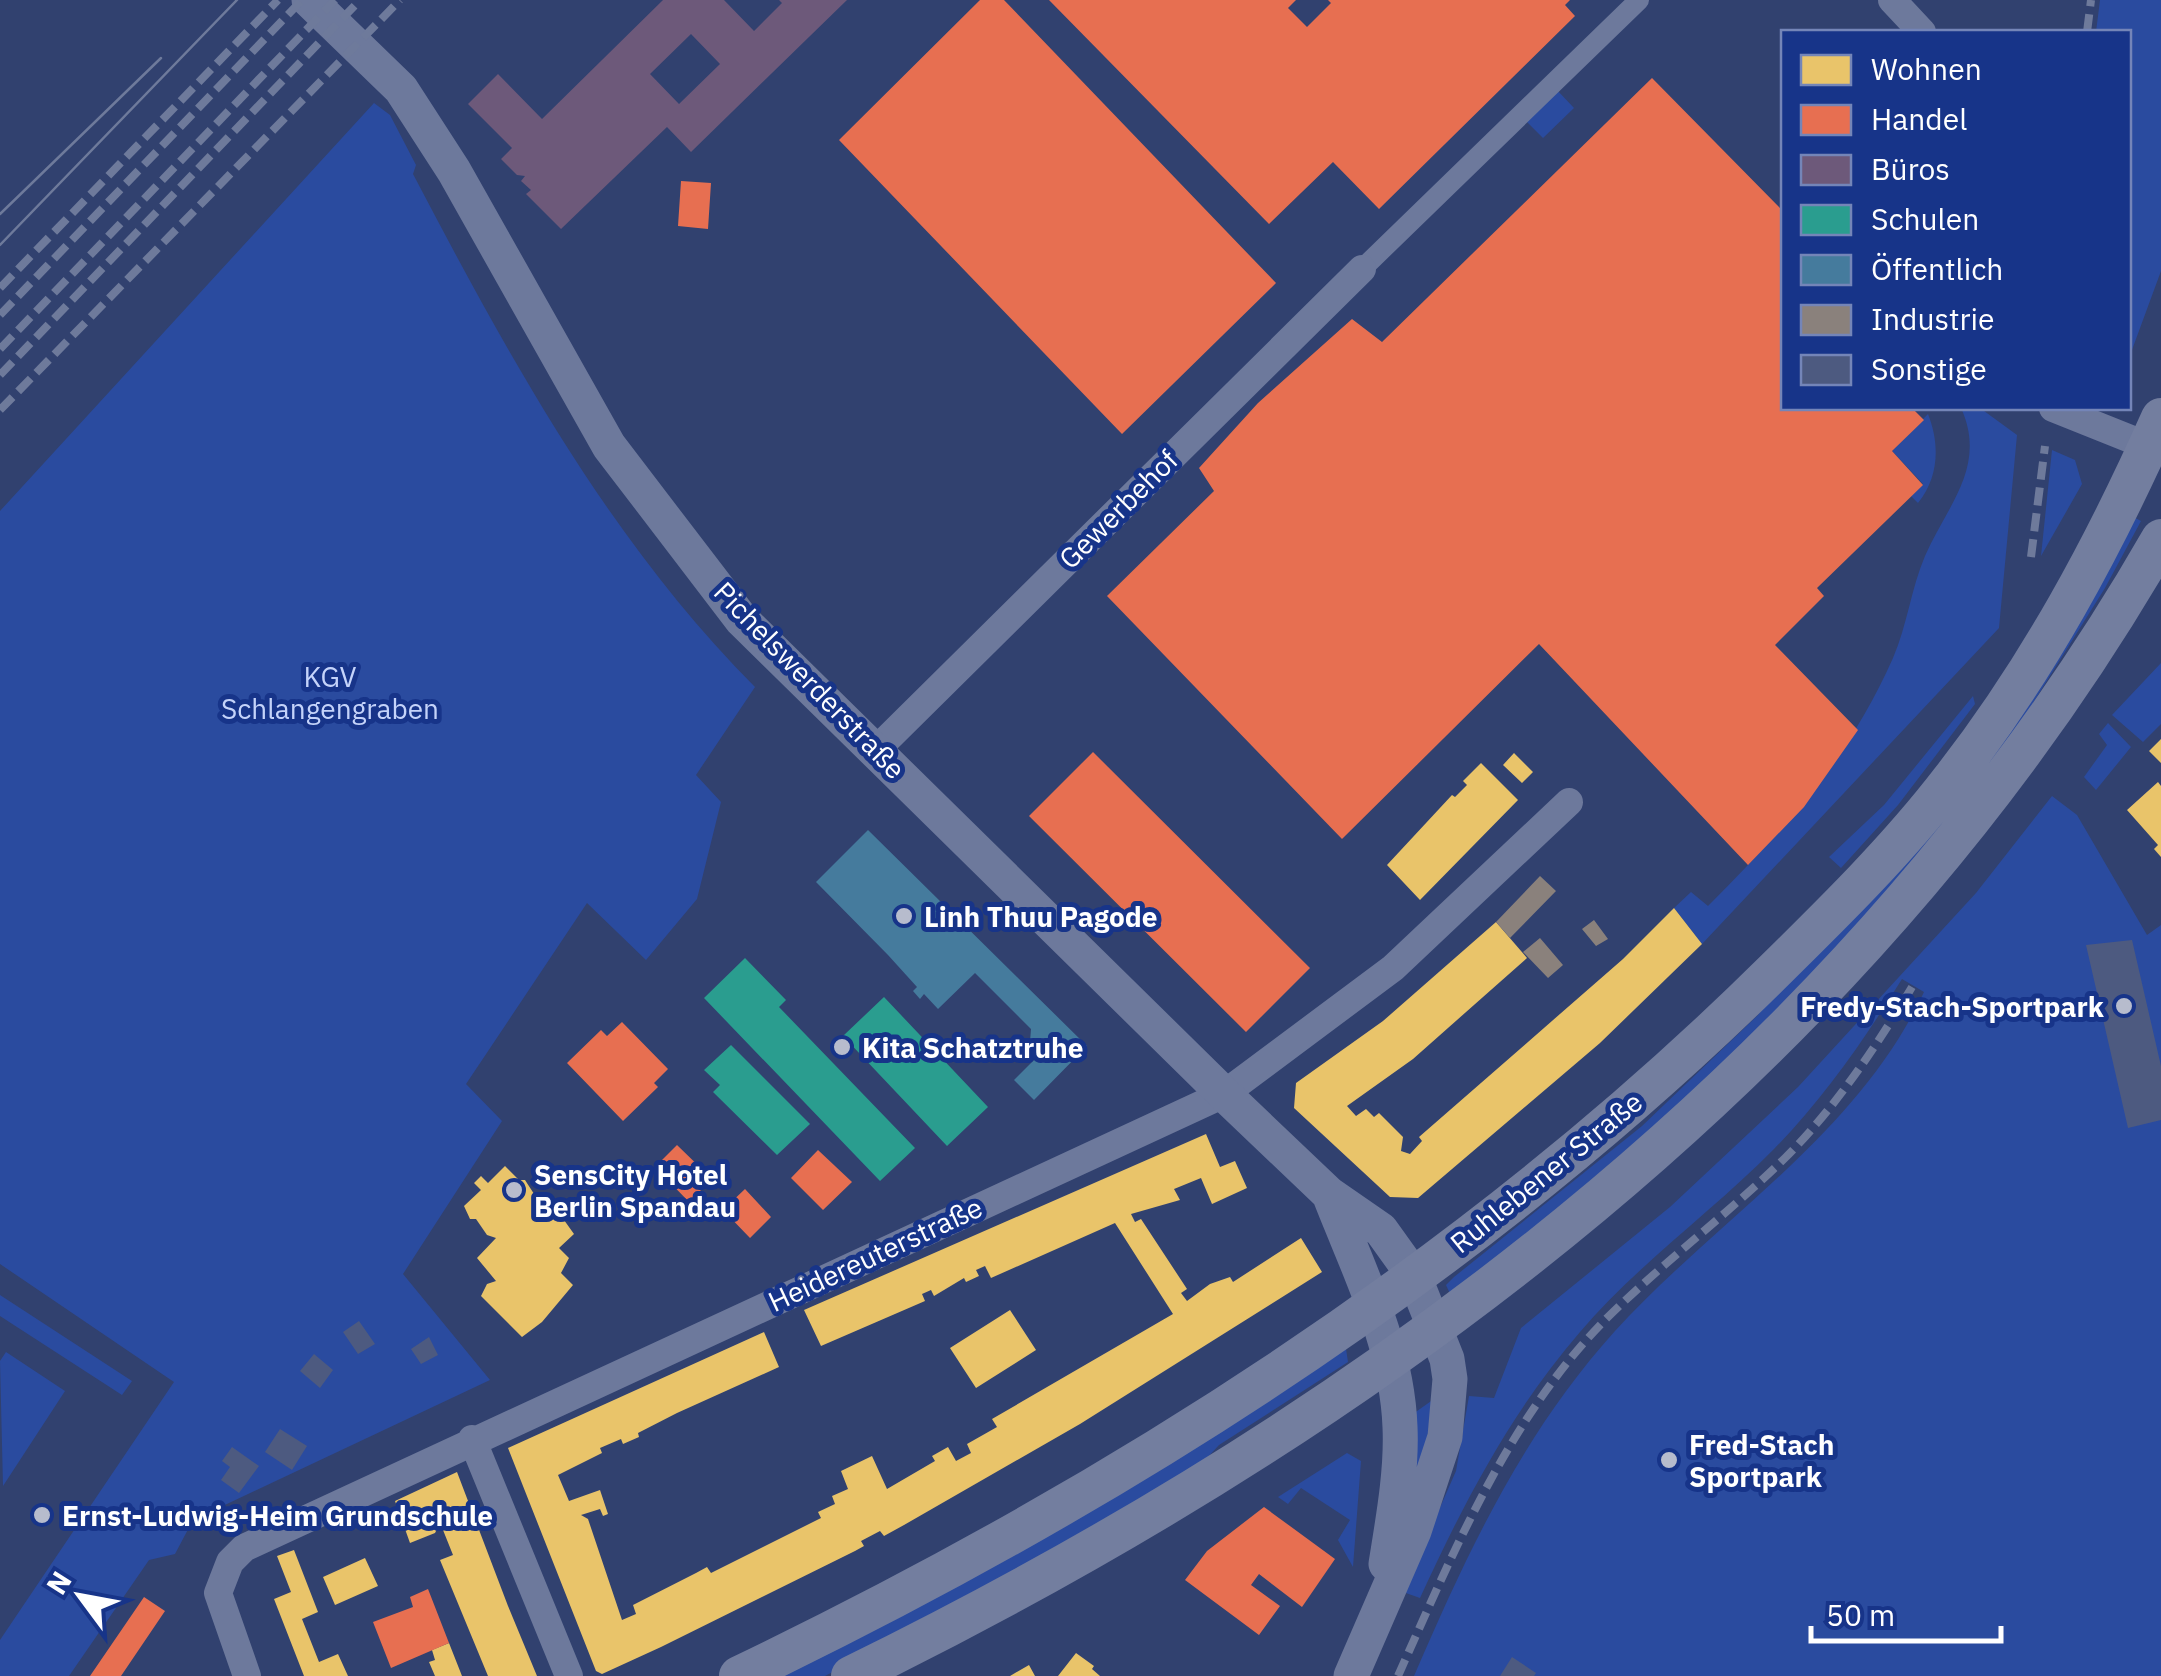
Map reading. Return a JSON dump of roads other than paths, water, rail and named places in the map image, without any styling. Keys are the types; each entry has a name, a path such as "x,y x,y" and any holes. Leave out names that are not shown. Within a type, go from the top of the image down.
{"main road":[{"name":"Ruhlebener Straße","path":"739,1676 1046,1512 1204,1417 1414,1276 1653,1085 1757,988 1890,850 1983,737 2058,622 2158,444"},
{"name":"Ruhlebener Straße","path":"851,1676 1215,1476 1389,1364 1551,1240 1684,1126 1856,954 2030,743 2106,634 2161,539"}],"street":[{"name":"Pichelswerderstraße","path":"310,0 401,89 454,172 608,446 742,620 1224,1094 1329,1194 1381,1230 1414,1276 1450,1379 1445,1437 1414,1531 1381,1600"},
{"path":"1362,269 1639,0"},
{"path":"1892,0 1920,30"},
{"name":"Gewerbehof","path":"876,750 1362,269"},
{"path":"2057,410 2158,444"},
{"name":"Heidereuterstraße","path":"247,1676 218,1593 230,1562 244,1548 472,1439 1224,1094 1393,968 1569,802"},
{"name":"Pichelswerderstraße","path":"1329,1194 1374,1304 1400,1428 1381,1600"},
{"path":"472,1439 569,1676"},
{"path":"1351,1676 1381,1600"}],"tram line":[{"path":"0,245 237,0"},
{"path":"0,214 161,58"}],"railway":[{"path":"0,288 278,0"},
{"path":"0,315 302,0"},
{"path":"0,349 335,0"},
{"path":"0,375 360,0"},
{"path":"0,410 400,0"},
{"path":"2087,30 2091,0"},
{"path":"2031,557 2045,446"},
{"path":"1398,1676 1486,1489 1511,1444 1570,1359 1604,1321 1803,1139 1854,1076 1912,987"}],"place":[{"name":"Linh Thuu Pagode","path":"904,916"},
{"name":"Fredy-Stach-Sportpark","path":"2124,1006"},
{"name":"Kita Schatztruhe","path":"842,1047"},
{"name":"SensCity Hotel Berlin Spandau","path":"514,1190"},
{"name":"Fred-Stach Sportpark","path":"1669,1460"},
{"name":"Ernst-Ludwig-Heim Grundschule","path":"42,1515"}],"park label":[{"name":"KGV Schlangengraben","path":"330,692"}]}
